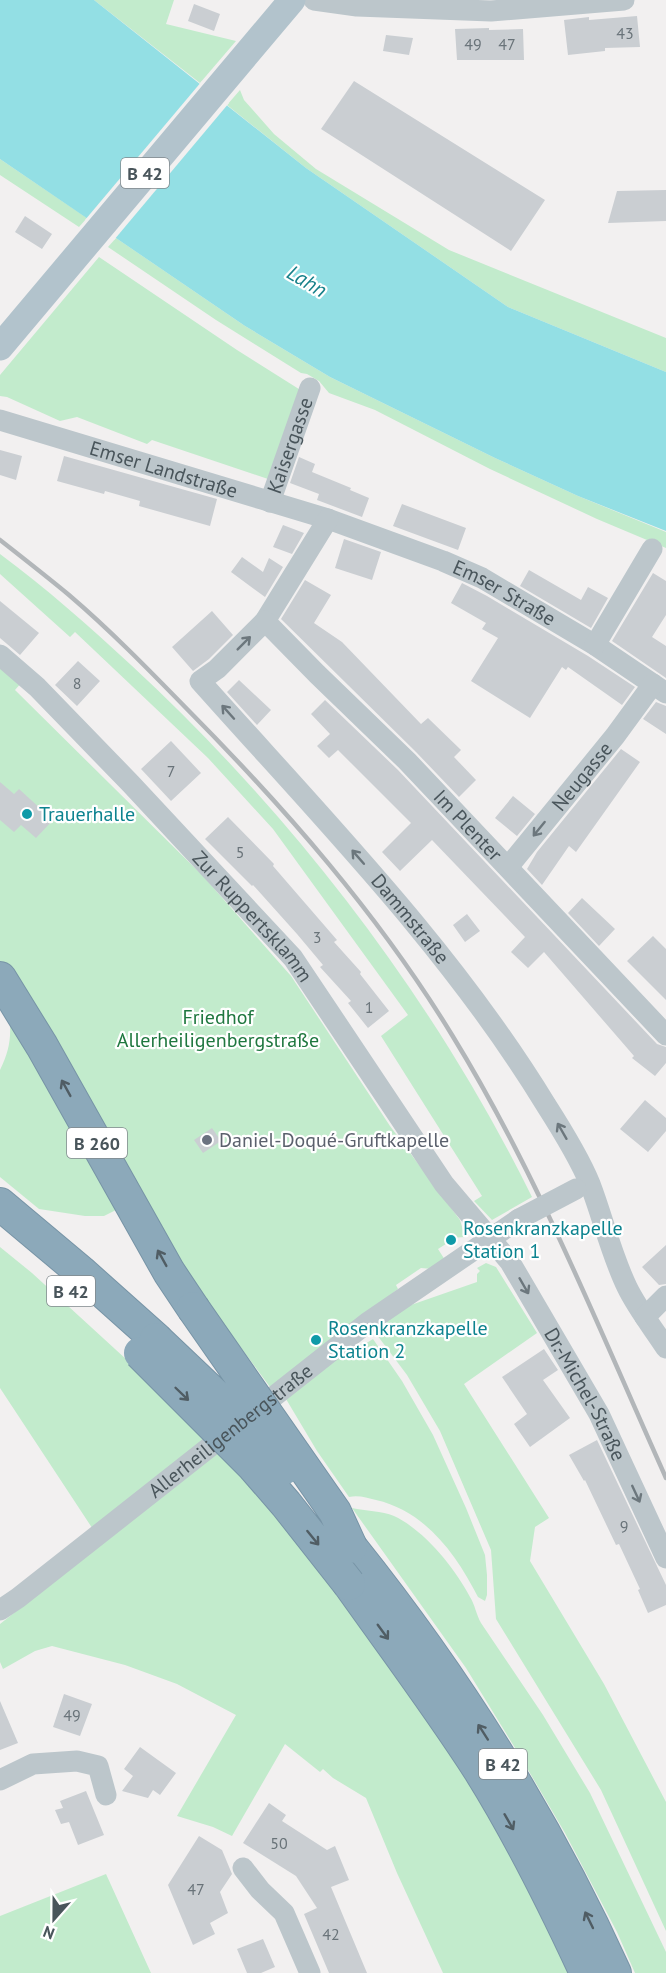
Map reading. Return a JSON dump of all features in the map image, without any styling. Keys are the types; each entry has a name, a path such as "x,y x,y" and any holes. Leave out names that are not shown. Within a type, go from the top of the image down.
{"highway":[{"name":"B 260","path":"0,978 42,1046 169,1272 335,1512 356,1567"},
{"name":"B 42","path":"0,1204 81,1272 286,1504 356,1567 415,1631 499,1757 574,1890 615,1973"},
{"name":"B 42","path":"0,1230 148,1346"},
{"name":"B 42","path":"356,1567 424,1688 480,1772 523,1847 586,1973"}],"main road":[{"name":"B 42","path":"0,347 292,0"}],"street":[{"path":"314,0 357,6 491,11 624,0"},
{"name":"Kaisergasse","path":"270,502 310,387"},
{"name":"Emser Landstraße","path":"0,420 328,519"},
{"path":"266,621 328,519"},
{"name":"Emser Straße","path":"328,519 443,561 482,578 595,645 659,689"},
{"path":"595,645 652,549"},
{"name":"Dammstraße","path":"266,621 218,669 200,681 358,857 414,922 467,990 546,1104 627,1287 666,1348"},
{"name":"Im Plenter","path":"266,621 316,674 407,761 666,1035"},
{"name":"Zur Ruppertsklamm","path":"0,655 37,687 294,958 444,1184 489,1240"},
{"name":"Neugasse","path":"508,867 615,736 659,689"},
{"name":"Allerheiligenbergstraße","path":"0,1610 367,1323 519,1219 583,1186"},
{"name":"Dr.-Michel-Straße","path":"489,1240 510,1263 599,1414 666,1558"},
{"path":"645,1317 666,1296"},
{"path":"0,1780 33,1764 77,1761 98,1766 106,1795"},
{"path":"243,1868 260,1890 284,1913 310,1973"}],"green space":[{"path":"94,0 174,0 166,24 236,41 200,83"},
{"path":"240,90 244,100 274,134 316,169 449,250 666,338 666,372 508,307 306,168 227,105"},
{"path":"0,159 87,218 79,227 0,175"},
{"path":"116,238 245,326 330,377 495,458 578,496 666,532 666,548 490,469 375,410 329,393 319,381 301,373 216,320 108,247"},
{"path":"99,257 302,391 271,480 152,440 147,444 77,417 60,421 0,396 0,375"},
{"path":"0,554 34,580 131,665 249,784 304,847 405,981 451,1051 532,1197 492,1220 474,1201 482,1196 381,1036 408,1015 273,829 208,758 75,632 70,637 0,574"},
{"name":"Friedhof Allerheiligenbergstraße","path":"0,662 22,682 15,690 203,876 291,976 390,1126 460,1220 465,1237 450,1238 449,1242 438,1249 445,1260 432,1269 421,1268 396,1285 398,1289 270,1387 205,1299 199,1303 0,962"},
{"path":"12,1021 118,1209 104,1216 85,1216 39,1209 0,1177 0,1070 8,1047"},
{"path":"0,1247 32,1273 198,1425 326,1577 433,1722 511,1848 575,1973 443,1973 397,1873 366,1798 333,1778 323,1769 320,1772 285,1744 232,1836 213,1827 177,1816 236,1715 177,1684 125,1665 52,1646 35,1651 3,1669 0,1662 0,1624 102,1543 0,1388"},
{"path":"486,1263 496,1267 537,1333 464,1384 549,1518 535,1527 530,1561 604,1684 666,1802 666,1931 601,1790 496,1619 491,1550 440,1431 407,1375 377,1335 384,1322 408,1306 477,1282 477,1274 480,1271 477,1268"},
{"path":"373,1339 402,1381 433,1435 466,1508 485,1555 487,1595 485,1601 478,1597 449,1550 424,1524 394,1506 363,1497 349,1497 317,1451 286,1399 353,1344 365,1344"},
{"path":"352,1508 389,1514 405,1522 438,1551 456,1574 472,1600 481,1623 543,1715 590,1793 666,1952 666,1973 635,1973 617,1932 565,1833 520,1756 466,1668"},
{"path":"106,1874 151,1973 0,1973 0,1916"}],"water":[{"name":"Lahn","path":"0,0 94,0 306,168 508,307 666,372 666,531 578,496 495,458 330,377 245,326 0,159"}],"pier":[{"path":"202,81 229,103 114,240 85,220"}],"building":[{"path":"194,4 220,14 214,31 188,21"},
{"path":"637,16 640,47 605,48 605,51 568,55 564,20"},
{"path":"489,28 489,30 523,29 524,60 457,60 455,29"},
{"path":"386,35 413,38 409,55 383,51"},
{"path":"354,81 545,200 511,251 321,129"},
{"path":"666,190 666,221 608,223 617,191"},
{"path":"25,216 52,234 42,249 15,232"},
{"path":"0,450 22,456 16,480 0,475"},
{"path":"64,456 217,499 210,526 139,506 140,501 57,481"},
{"path":"299,457 315,464 312,472 369,498 362,517 317,500 319,494 290,483"},
{"path":"402,504 466,528 458,550 393,526"},
{"path":"283,525 304,533 292,554 273,547"},
{"path":"344,539 381,552 372,580 335,568"},
{"path":"242,557 263,572 269,558 283,567 265,597 231,572"},
{"path":"529,570 581,600 588,587 608,598 591,628 520,586"},
{"path":"653,573 666,581 666,615 652,637 666,646 666,678 612,641"},
{"path":"305,580 331,595 314,623 342,642 421,724 428,718 461,750 454,757 476,780 459,797 281,619"},
{"path":"462,583 588,656 635,687 622,705 568,667 566,670 562,667 530,718 471,681 498,638 482,629 486,623 451,603"},
{"path":"0,601 39,633 20,655 0,638"},
{"path":"212,611 233,635 193,671 172,647"},
{"path":"78,661 100,681 77,706 55,685"},
{"path":"239,680 271,710 257,725 227,692"},
{"path":"325,700 398,770 657,1044 666,1047 666,1063 655,1076 632,1058 634,1056 544,952 528,968 511,952 525,937 432,840 400,871 382,852 411,823 338,750 329,758 317,746 330,734 311,714"},
{"path":"656,702 666,706 666,734 643,719"},
{"path":"171,741 201,773 171,801 141,769"},
{"path":"621,749 640,762 576,852 569,846 542,885 527,869 537,852"},
{"name":"Trauerhalle","path":"0,782 14,794 19,789 53,820 36,838 21,825 14,832 0,820"},
{"path":"513,796 535,814 517,836 495,818"},
{"path":"228,817 274,864 273,866 337,940 334,942 361,972 360,974 389,1011 368,1028 348,1003 351,1001 320,967 323,965 297,934 253,885 205,839"},
{"path":"582,898 615,929 599,946 568,913"},
{"path":"467,914 480,931 465,942 453,925"},
{"path":"653,936 666,949 666,1000 627,961"},
{"path":"645,1100 666,1118 666,1131 648,1152 620,1129"},
{"path":"212,1128 221,1141 203,1153 194,1140"},
{"path":"666,1245 666,1284 659,1285 642,1267"},
{"path":"544,1349 558,1370 543,1380 570,1418 530,1447 514,1424 527,1414 502,1377"},
{"path":"597,1440 666,1585 666,1605 648,1613 638,1590 640,1589 619,1544 616,1545 585,1480 569,1455"},
{"path":"64,1694 92,1704 80,1736 53,1727"},
{"path":"0,1701 18,1743 0,1750"},
{"path":"140,1747 176,1773 160,1795 153,1790 148,1798 122,1791 133,1776 124,1769"},
{"path":"86,1791 104,1835 78,1845 69,1822 61,1824 55,1810 63,1808 60,1801"},
{"path":"269,1803 286,1815 282,1821 327,1850 335,1846 349,1880 331,1887 367,1973 329,1973 304,1914 317,1908 296,1876 243,1843"},
{"path":"199,1836 222,1850 232,1874 220,1892 228,1913 210,1923 215,1934 193,1945 168,1885"},
{"path":"263,1939 275,1967 261,1973 247,1973 237,1949"}],"railway":[{"path":"0,540 99,622 224,747 295,824 394,947 452,1035 512,1142 566,1253 666,1478"}],"place":[{"name":"Trauerhalle","path":"27,814"},
{"name":"Daniel-Doqué-Gruftkapelle","path":"207,1140"},
{"name":"Rosenkranzkapelle Station 1","path":"451,1240"},
{"name":"Rosenkranzkapelle Station 2","path":"316,1340"}]}
